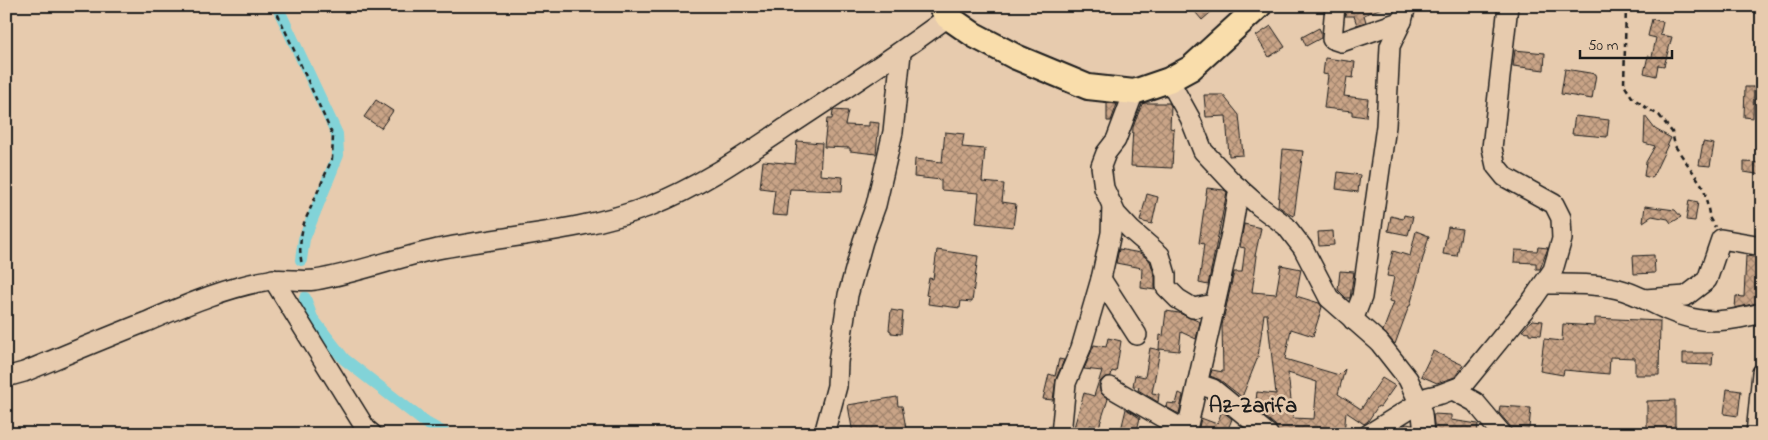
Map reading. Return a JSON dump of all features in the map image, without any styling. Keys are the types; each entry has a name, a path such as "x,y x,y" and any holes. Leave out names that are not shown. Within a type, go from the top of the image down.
{"main road":[{"path":"944,12 974,35 1016,57 1088,87 1134,92 1169,80 1191,68 1258,6"}],"street":[{"path":"1335,6 1332,39 1341,42 1404,13"},
{"path":"1369,434 1428,397 1462,386 1544,284 1553,270 1562,239 1561,218 1554,204 1505,177 1496,166 1492,148 1508,6"},
{"path":"6,378 200,299 273,280 304,282 333,277 441,248 586,225 650,206 709,178 901,53 944,12"},
{"path":"1353,320 1362,297 1386,126 1390,46 1404,13"},
{"path":"824,434 837,386 838,362 848,295 863,241 876,205 893,132 901,53"},
{"path":"1169,80 1190,118 1203,151 1238,188 1286,226 1303,248 1330,298 1379,342 1408,379 1422,414 1424,434"},
{"path":"1134,92 1116,140 1106,153 1101,166 1104,188 1116,214 1160,255 1166,274 1166,287 1178,299 1193,308 1214,304"},
{"path":"1110,387 1186,433 1232,229 1238,188"},
{"path":"1061,434 1066,383 1081,348 1101,279 1110,233 1112,205"},
{"path":"1645,299 1686,296 1700,285 1706,280 1721,239 1762,246"},
{"path":"1101,279 1137,335"},
{"path":"273,280 366,429 372,434"},
{"path":"1544,284 1586,285 1618,289 1698,321 1714,322 1762,313"},
{"path":"1756,434 1762,373"},
{"path":"1198,384 1213,389 1268,434"},
{"path":"1452,390 1476,402 1502,434"}],"path":[{"path":"274,6 333,136 332,159 301,234 300,257 304,282"},
{"path":"1626,6 1624,85 1632,97 1659,115 1672,132 1675,146 1704,188 1710,219 1721,239"}],"building":[{"path":"1190,6 1218,6 1202,20"},
{"path":"1360,6 1384,7 1364,15 1366,22 1357,25 1354,16 1345,16 1346,12"},
{"path":"1652,19 1663,22 1660,35 1672,37 1664,66 1658,65 1656,76 1644,73 1648,56 1652,57 1656,38 1648,36"},
{"path":"1271,26 1285,47 1269,57 1256,36"},
{"path":"1319,28 1321,38 1306,46 1302,37"},
{"path":"1515,50 1545,53 1544,70 1513,66"},
{"path":"1325,58 1355,62 1353,78 1347,77 1344,96 1368,99 1366,117 1352,115 1352,111 1324,108 1328,75 1323,74"},
{"path":"1565,69 1596,74 1592,99 1561,94"},
{"path":"1745,87 1754,87 1753,118 1744,117"},
{"path":"1204,95 1223,95 1239,115 1243,155 1229,156 1226,116 1206,117"},
{"path":"376,100 393,111 381,128 364,117"},
{"path":"1107,103 1117,104 1111,121 1107,121"},
{"path":"1169,103 1171,106 1170,128 1174,129 1172,168 1131,166 1133,127 1142,104"},
{"path":"833,110 848,111 845,125 869,126 869,122 879,123 876,154 850,151 850,148 824,147 827,119 832,119"},
{"path":"1575,116 1609,120 1607,137 1572,134"},
{"path":"1645,116 1655,129 1671,138 1652,178 1644,176 1646,162 1655,146 1644,143"},
{"path":"945,132 964,134 962,147 985,149 982,182 1004,184 1002,202 1016,204 1013,227 976,223 979,193 941,190 941,180 914,177 915,159 942,162"},
{"path":"797,141 822,143 820,175 843,177 842,191 790,189 787,216 772,215 775,190 760,188 763,161 795,164"},
{"path":"1703,142 1714,144 1710,166 1699,165"},
{"path":"1283,149 1303,151 1294,216 1278,206"},
{"path":"1744,162 1762,163 1762,175 1744,172"},
{"path":"1338,172 1360,175 1358,192 1336,189"},
{"path":"1207,188 1227,192 1208,285 1199,283 1204,244 1199,243"},
{"path":"1147,194 1158,197 1152,224 1140,221"},
{"path":"1689,200 1698,202 1695,221 1686,220"},
{"path":"1645,206 1675,210 1681,217 1671,223 1668,219 1652,216 1643,222"},
{"path":"1404,215 1413,217 1408,235 1388,231 1391,216 1403,219"},
{"path":"1244,224 1261,228 1255,256 1257,256 1252,292 1276,294 1281,265 1301,269 1296,296 1319,303 1322,307 1313,336 1291,329 1285,359 1339,375 1345,369 1338,394 1361,409 1382,378 1395,386 1380,407 1378,406 1364,424 1346,412 1344,434 1304,430 1304,434 1279,434 1275,425 1255,409 1257,392 1276,394 1267,314 1264,314 1258,357 1242,397 1220,380 1210,376 1212,370 1223,372 1222,325 1234,272 1242,272 1245,248 1240,247","holes":["1288,373 1317,382 1314,419 1293,418"]},
{"path":"1448,227 1462,229 1457,256 1443,254"},
{"path":"1333,231 1334,245 1319,246 1318,232"},
{"path":"1416,231 1429,236 1410,306 1395,344 1383,331 1394,302 1389,301 1394,277 1387,276 1393,251 1410,256"},
{"path":"1538,247 1548,248 1540,269 1536,269 1536,263 1514,262 1515,250 1537,251"},
{"path":"1119,249 1140,253 1150,261 1155,277 1155,290 1141,288 1142,268 1116,263"},
{"path":"937,250 978,256 972,302 961,301 960,308 928,304 929,296 926,295 929,278 933,279"},
{"path":"1654,255 1655,273 1634,274 1633,256"},
{"path":"1746,256 1762,258 1762,294 1757,293 1757,303 1735,308 1736,296 1744,297"},
{"path":"1340,271 1354,272 1350,298 1346,298 1338,290"},
{"path":"891,310 903,312 901,334 891,333 889,330"},
{"path":"1166,311 1179,313 1200,322 1196,339 1181,332 1179,351 1159,349 1160,335 1163,336"},
{"path":"1595,318 1660,321 1659,375 1635,375 1635,358 1610,357 1609,374 1564,370 1563,375 1540,371 1544,339 1562,341 1563,324 1595,326"},
{"path":"1532,320 1543,321 1541,335 1522,331"},
{"path":"1108,338 1121,341 1116,372 1112,371 1111,376 1104,378 1100,382 1101,393 1108,399 1099,427 1090,425 1088,434 1072,434 1084,393 1094,396 1102,371 1084,369 1094,345 1106,347"},
{"path":"1150,348 1160,350 1152,393 1159,394 1158,402 1138,390 1139,387 1133,386 1135,375 1145,377"},
{"path":"1433,351 1463,365 1455,377 1437,383 1421,376"},
{"path":"1683,353 1713,353 1712,365 1683,364"},
{"path":"1059,359 1064,360 1056,379 1053,400 1043,399 1049,374 1055,376"},
{"path":"1727,389 1741,391 1738,416 1724,414"},
{"path":"1179,393 1183,395 1179,414 1166,407 1167,403 1176,404"},
{"path":"897,397 898,406 902,406 907,434 853,434 848,405"},
{"path":"1675,400 1675,432 1647,432 1647,401"},
{"path":"1500,406 1531,408 1529,428 1511,427 1499,413"},
{"path":"1126,409 1140,418 1136,434 1120,434"},
{"path":"1222,411 1232,419 1228,429 1239,434 1202,434 1198,432 1201,418 1217,424"},
{"path":"1433,414 1451,415 1451,420 1478,424 1477,434 1435,434"},
{"path":"1406,424 1412,425 1413,434 1401,434 1402,427"}],"waterway":[{"path":"277,6 337,134 338,155 304,239 301,260"},
{"path":"305,298 312,318 344,359 426,423 446,434"}],"district":[{"name":"Az-Zarifa","path":"1253,404"}]}
